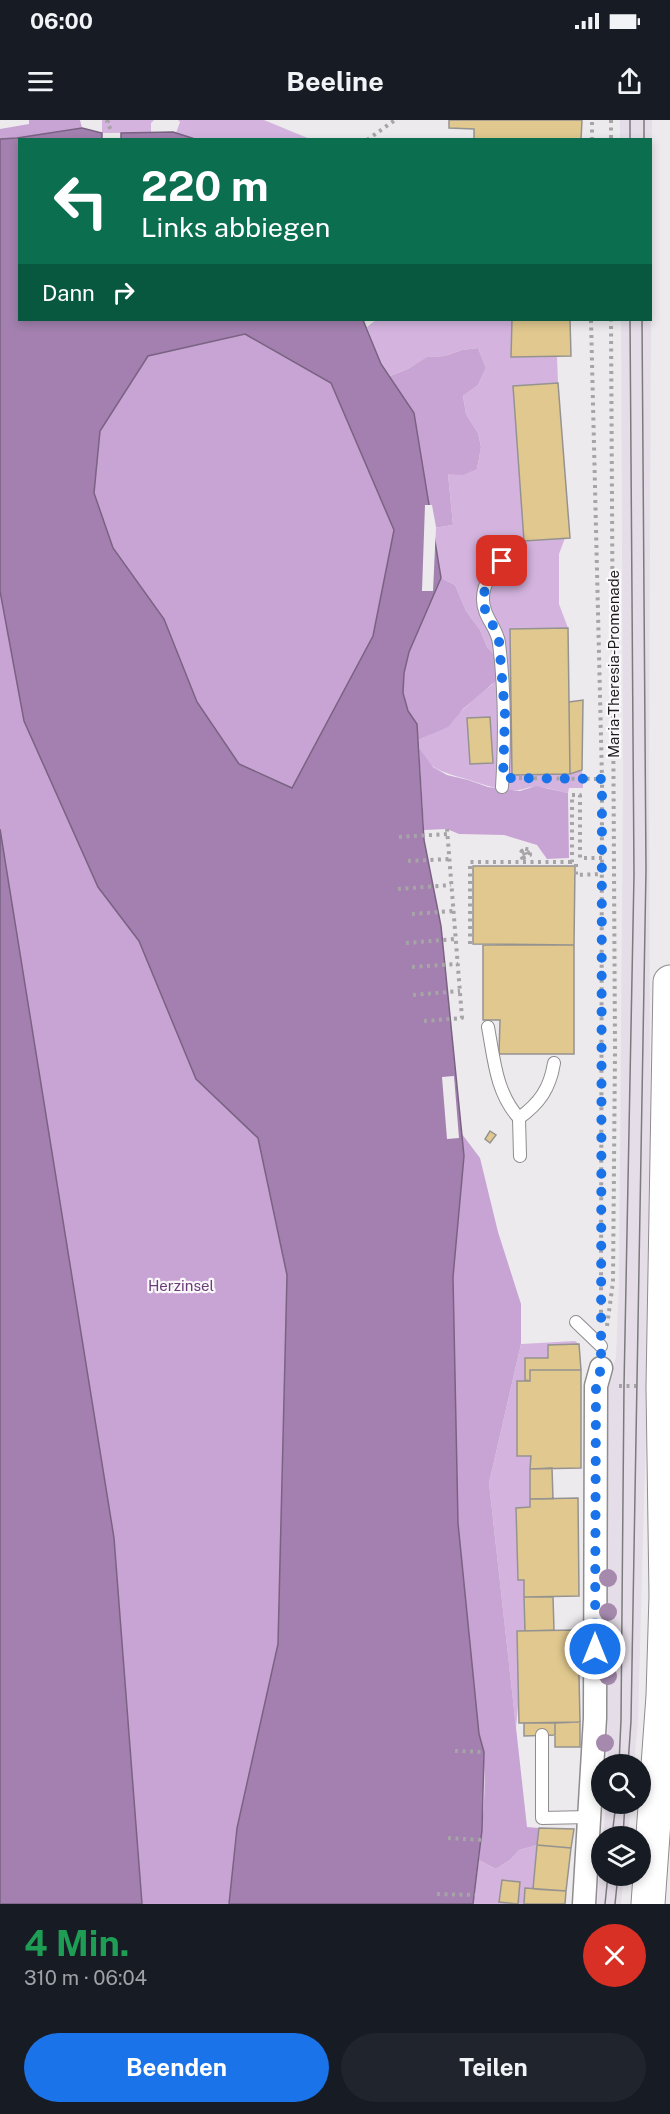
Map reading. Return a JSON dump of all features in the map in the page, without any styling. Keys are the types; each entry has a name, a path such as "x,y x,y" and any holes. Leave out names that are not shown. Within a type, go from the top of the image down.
{"main road":[{"path":"648,1904 663,1696 666,1618 663,1387 670,982"}],"street":[{"path":"584,1904 595,1718 599,1366"}],"lane":[{"path":"503,782 505,715 499,641 486,614 483,600 486,583 511,549"},
{"path":"488,1027 501,1089 519,1118 520,1156"},
{"path":"519,1118 535,1106 546,1091 552,1078 554,1063"},
{"path":"576,1322 599,1366"},
{"path":"542,1736 542,1818 589,1817"}],"path":[{"path":"109,120 107,122 112,132"},
{"path":"370,138 395,120"},
{"path":"592,120 592,138"},
{"path":"611,120 611,138"},
{"name":"Maria-Theresia-Promenade","path":"591,321 602,779 599,1366"},
{"name":"Maria-Theresia-Promenade","path":"599,1366 613,1282 615,1026 611,321"},
{"path":"503,782 602,779"},
{"path":"572,862 572,795 580,795 580,858 602,858"},
{"path":"399,837 447,831 462,1018 424,1021"},
{"path":"524,859 520,852 523,848 526,848 530,850 531,855 529,858 527,858 524,858 523,850 526,850 528,852 526,856 525,856 524,852 526,851 524,859"},
{"path":"408,861 449,859"},
{"path":"470,944 470,862 576,862 576,874 602,874"},
{"path":"398,889 451,885"},
{"path":"412,914 453,911"},
{"path":"406,943 455,939"},
{"path":"412,967 458,964"},
{"path":"413,995 460,991"},
{"path":"599,1366 663,1387"},
{"path":"455,1751 484,1752"},
{"path":"448,1838 481,1840"},
{"path":"437,1894 475,1895"}],"shaded area":[{"path":"102,120 154,120 151,123 151,133 102,133"},
{"path":"178,120 264,120 308,138 190,138 176,133 180,122"},
{"path":"620,120 652,120 652,138 620,138"},
{"path":"82,128 102,133 102,138 18,138 18,321 363,321 381,364 414,413 441,578 409,652 404,673 403,693 408,711 417,724 424,840 441,926 464,1156 453,1277 458,1523 479,1734 484,1752 482,1830 473,1904 229,1904 237,1828 278,1644 287,1275 258,1138 196,1079 139,941 98,887 24,721 0,591 0,139","holes":["245,334 331,383 394,530 373,636 292,788 239,764 197,702 164,619 113,548 94,493 100,431 148,356"]},
{"path":"173,132 192,138 121,138 121,133"},
{"path":"375,321 512,321 511,357 557,356 558,383 513,387 524,541 565,538 559,554 559,604 568,628 510,629 512,774 570,774 582,770 583,788 569,788 568,793 540,787 505,790 452,775 436,768 429,764 420,750 418,740 449,722 493,684 496,661 480,630 466,611 455,585 441,578 433,528 453,525 448,474 477,469 481,447 478,433 466,414 463,396 478,385 486,368 478,348 462,350 445,356 428,357 390,376 381,364 367,327"},
{"path":"621,321 651,321 649,783 651,1316 638,1722 635,1754 608,1754 604,1527 606,1394 616,1357 619,1280 623,784"},
{"path":"0,829 114,1538 142,1904 0,1904"},
{"path":"575,1341 579,1344 548,1345 548,1358 526,1358 530,1381 517,1382 517,1456 531,1456 530,1507 516,1508 518,1580 524,1580 525,1631 516,1728 489,1483 521,1344"},
{"path":"605,1814 630,1814 629,1826 604,1826"},
{"path":"537,1845 533,1889 525,1888 524,1904 473,1904 479,1860 496,1869 511,1859 519,1850"},
{"path":"598,1886 623,1886 621,1904 597,1904"}],"green space":[{"path":"29,120 80,120 82,128 0,139 0,129 29,124"},
{"path":"245,334 331,383 394,530 373,636 292,788 239,764 197,702 164,619 113,549 94,493 100,431 148,356"},
{"path":"478,348 486,368 478,385 463,396 466,414 478,433 481,447 477,469 463,475 448,474 453,525 433,528 390,376 408,369 427,357 445,356 462,350"},
{"path":"441,578 455,585 466,611 492,652 496,661 498,679 463,709 448,727 418,740 417,724 408,711 403,693 404,673 409,652"},
{"name":"Herzinsel","path":"0,591 24,721 98,887 139,941 196,1079 258,1138 287,1275 278,1644 237,1828 229,1904 142,1904 114,1538 0,829"},
{"path":"419,748 433,767 447,775 488,787 520,791 536,786 568,793 569,858 547,859 537,845 504,835 459,834 447,829 424,830"},
{"path":"462,1134 480,1158 498,1232 521,1304 521,1344 489,1483 527,1827 539,1828 537,1845 519,1850 511,1859 496,1869 479,1860 485,1780 458,1523 453,1277 464,1156"}],"pier":[{"path":"425,505 432,505 436,527 433,591 422,591"},
{"path":"454,1076 459,1138 447,1139 442,1077"}],"building":[{"path":"449,120 582,120 581,138 474,138 474,129 449,128"},
{"path":"512,321 570,321 571,356 511,357"},
{"path":"558,383 570,538 524,541 513,386"},
{"path":"568,628 570,774 512,775 510,629"},
{"path":"583,700 582,770 570,774 569,702"},
{"path":"490,717 493,763 470,764 467,718"},
{"path":"473,866 575,866 574,945 473,944"},
{"path":"483,945 574,945 574,1054 499,1054 500,1020 483,1020"},
{"path":"490,1131 496,1135 490,1143 485,1139"},
{"path":"579,1344 581,1370 530,1370 530,1381 525,1380 525,1358 548,1358 548,1345"},
{"path":"530,1370 581,1370 581,1468 530,1469 531,1456 517,1456 517,1381 530,1381"},
{"path":"552,1468 553,1499 530,1499 530,1469"},
{"path":"578,1498 579,1596 524,1597 524,1580 518,1580 516,1508 530,1507 530,1499"},
{"path":"524,1597 553,1597 554,1630 525,1631"},
{"path":"578,1630 580,1722 519,1723 517,1631"},
{"path":"580,1722 580,1747 555,1747 555,1723"},
{"path":"524,1723 555,1723 555,1735 524,1736"},
{"path":"539,1828 574,1829 571,1848 537,1845"},
{"path":"537,1845 571,1848 566,1891 533,1889"},
{"path":"502,1880 520,1882 518,1904 499,1902"},
{"path":"525,1888 566,1891 565,1904 524,1904"}],"tram line":[{"path":"630,120 630,138"},
{"path":"644,120 644,138"},
{"path":"619,1754 634,875 630,321"},
{"path":"629,1754 646,870 642,321"},
{"path":"613,1826 615,1814"},
{"path":"624,1814 624,1826"},
{"path":"605,1904 607,1886"},
{"path":"615,1904 617,1886"}],"route":[{"path":"502,561 486,583 483,600 486,614 499,641 505,715 503,778 602,779 601,1368 596,1386 595,1649"}]}
